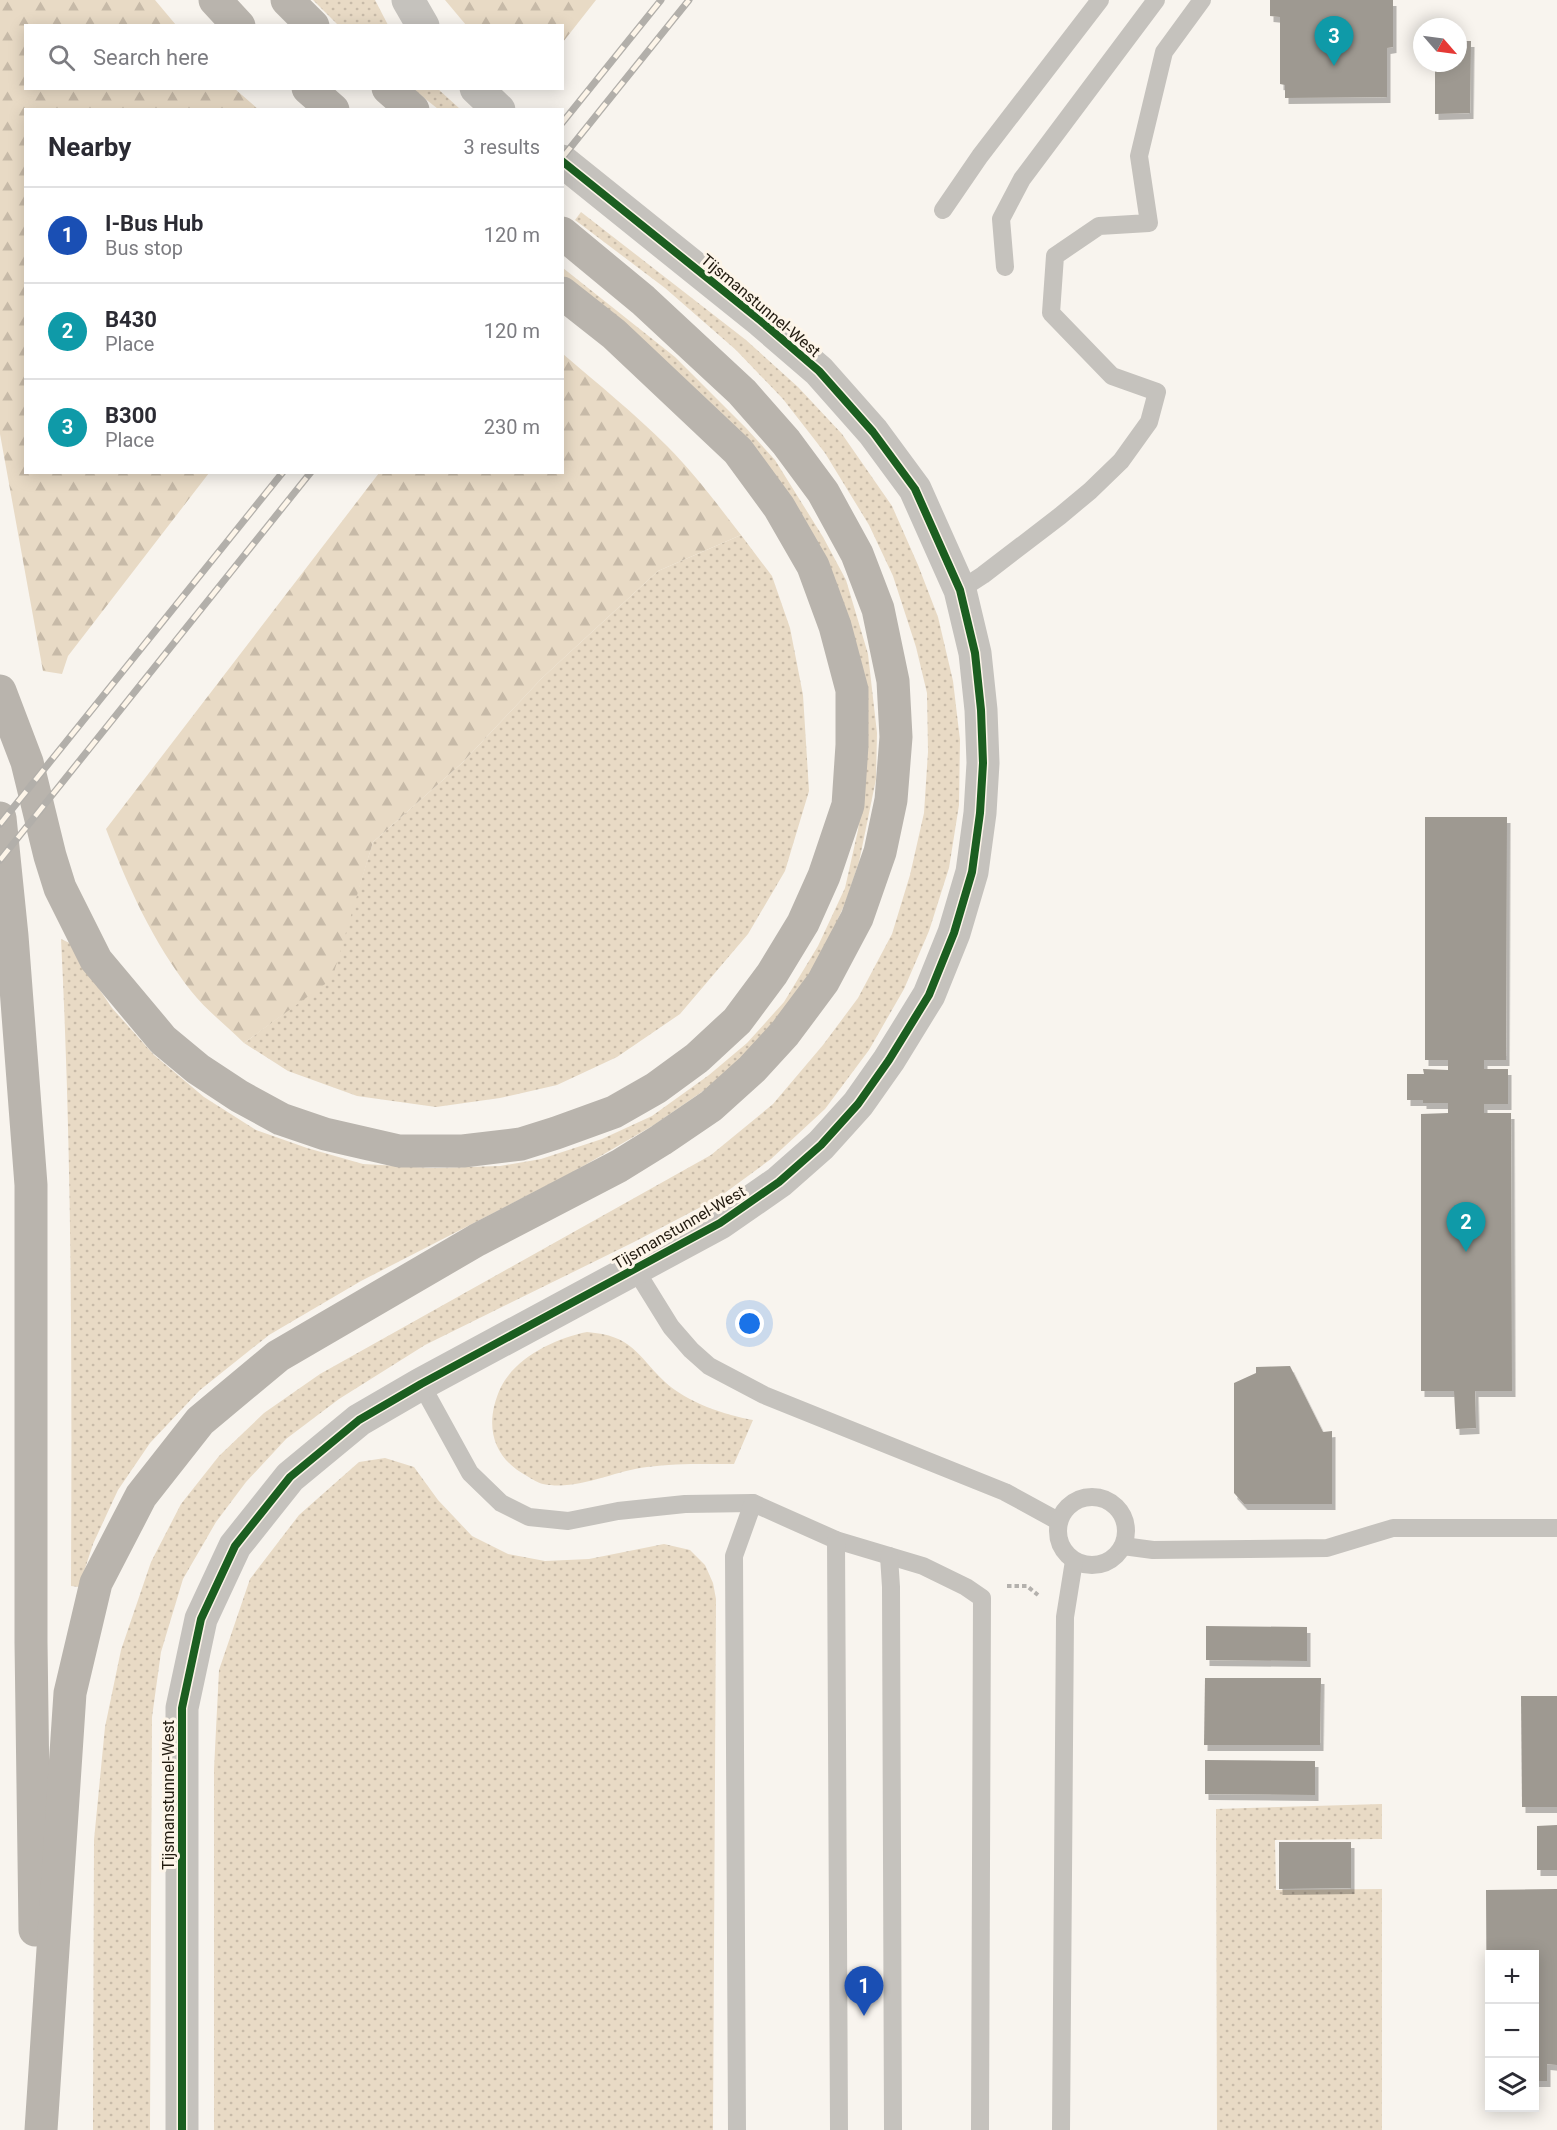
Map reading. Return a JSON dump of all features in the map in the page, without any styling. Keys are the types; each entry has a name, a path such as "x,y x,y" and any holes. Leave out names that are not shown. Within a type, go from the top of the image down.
{"highway":[{"path":"215,0 237,24"},
{"path":"287,0 311,24"},
{"path":"310,90 331,108"},
{"path":"390,90 411,108"},
{"path":"39,2130 70,1693 96,1583 141,1496 200,1421 278,1356 477,1240 619,1166 711,1106 752,1069 785,1033 823,982 856,918 880,852 891,800 896,737 893,681 878,609 856,554 823,492 786,442 742,392 643,300 564,235"},
{"path":"0,692 27,762 60,888 96,960 163,1040 198,1069 239,1096 281,1119 325,1134 399,1151 463,1151 521,1144 556,1133 614,1112 656,1088 697,1058 737,1021 772,974 803,923 824,876 848,805 852,745 852,690 835,626 813,566 779,507 738,451 622,342 564,295"},
{"path":"0,818 12,936 31,1185 31,1642 39,2130"}],"street":[{"path":"408,0 422,24"},
{"path":"478,90 497,108"},
{"name":"Tijsmanstunnel-West","path":"182,2130 182,1708 201,1618 235,1546 290,1477 359,1420 421,1384 720,1223 779,1182 821,1145 864,1095 890,1060 929,995 954,933 969,882 980,813 983,763 981,710 975,653 960,590 915,489 873,432 819,371 761,321 564,163"}],"lane":[{"path":"943,210 980,156 1100,0"},
{"path":"1005,267 1001,219 1022,179 1156,0"},
{"path":"960,590 983,576 1090,491 1121,461 1149,422 1157,392 1112,376 1051,313 1055,256 1100,226 1149,223 1139,156 1164,52 1202,0"},
{"path":"635,1269 671,1327 709,1366 764,1395 1005,1492 1058,1521"},
{"path":"421,1384 470,1473 501,1503 529,1517 568,1521 618,1511 685,1504 753,1503 836,1540 923,1566 966,1587 982,1598 980,2130"},
{"path":"1082,1498 1104,1499 1122,1513 1126,1524 1123,1546 1107,1562 1085,1565 1074,1561 1065,1554 1059,1544 1058,1521 1072,1503 1082,1498"},
{"path":"737,2130 734,1556 753,1503"},
{"path":"1123,1546 1153,1550 1327,1548 1393,1528 1557,1528"},
{"path":"836,1540 839,2130"},
{"path":"889,1556 893,2130"},
{"path":"1061,2130 1065,1617 1074,1561"}],"green space":[{"path":"0,0 155,0 175,24 24,24 24,90 236,90 257,108 24,108 24,474 208,474 68,656 62,674 43,671 0,434"},
{"path":"313,0 375,0 387,24 337,24"},
{"path":"445,0 596,0 564,41 564,24 465,24"},
{"path":"414,90 439,90 459,108 437,108"},
{"path":"581,212 746,340 798,387 842,434 892,506 938,617 953,681 960,740 959,805 949,868 929,931 904,989 869,1050 825,1109 771,1159 718,1198 425,1345 339,1399 286,1439 246,1482 216,1522 183,1579 161,1652 152,1717 150,2130 93,2130 94,1840 105,1727 121,1650 151,1562 181,1504 219,1456 264,1413 320,1374 711,1155 773,1104 823,1045 858,998 892,934 910,875 924,813 928,752 927,693 916,647 893,576 869,525 825,453 783,399 736,350 665,288 575,220"},
{"path":"564,269 675,357 775,460 823,537 846,580 868,654 877,733 876,779 859,862 846,901 815,971 749,1053 709,1087 654,1125 573,1172 361,1281 269,1335 200,1390 150,1443 118,1490 93,1544 79,1587 71,1586 69,1182 61,939 74,945 83,965 112,1008 154,1055 204,1097 256,1130 307,1148 363,1164 433,1168 500,1166 541,1159 602,1139 652,1116 709,1075 747,1043 784,1002 818,946 845,888 858,830 865,771 818,550 564,283"},
{"path":"564,355 667,446 696,478 741,535 658,571 542,678 462,763 373,842 332,979 244,1043 197,998 177,972 153,934 123,872 106,829 378,474 564,474"},
{"path":"741,535 772,576 790,628 803,695 809,791 785,871 748,934 680,1014 617,1057 557,1085 500,1098 436,1107 357,1096 288,1071 244,1043 286,1012 355,900 373,842 462,763 542,678 658,571"},
{"path":"587,1332 614,1337 624,1342 639,1354 665,1382 684,1396 718,1411 753,1420 734,1464 680,1464 647,1467 569,1485 539,1483 515,1468 498,1449 494,1438 493,1413 501,1387 516,1367 538,1350"},
{"path":"385,1458 414,1467 438,1500 472,1536 508,1554 545,1561 589,1559 664,1544 690,1550 705,1565 713,1583 716,1599 713,2130 214,2130 214,1769 219,1670 250,1579 299,1515 359,1462"},
{"path":"1382,1804 1382,1839 1275,1840 1276,1890 1382,1889 1382,2130 1217,2130 1216,1809"}],"building":[{"path":"1270,0 1393,0 1393,47 1387,48 1387,97 1285,98 1285,85 1280,84 1280,17 1270,16"},
{"path":"1467,41 1471,41 1470,113 1435,114 1435,72 1467,72"},
{"path":"1425,817 1507,817 1506,1060 1484,1060 1484,1069 1508,1069 1508,1104 1484,1104 1484,1113 1511,1113 1512,1391 1475,1391 1476,1428 1456,1429 1454,1391 1421,1391 1421,1114 1448,1113 1448,1103 1423,1103 1423,1100 1407,1100 1407,1074 1424,1074 1423,1069 1448,1070 1448,1060 1425,1060"},
{"path":"1290,1366 1323,1432 1332,1431 1332,1504 1244,1504 1234,1493 1234,1383 1256,1373 1256,1367"},
{"path":"1206,1626 1307,1627 1307,1661 1206,1660"},
{"path":"1205,1678 1321,1678 1320,1745 1204,1745"},
{"path":"1521,1696 1557,1696 1557,1807 1522,1807"},
{"path":"1205,1760 1315,1761 1315,1795 1205,1794"},
{"path":"1557,1825 1557,1870 1537,1870 1537,1826"},
{"path":"1279,1842 1351,1842 1351,1888 1279,1889"},
{"path":"1557,1889 1557,2065 1547,2064 1547,2081 1539,2081 1539,1950 1486,1950 1486,1890"}],"railway":[{"path":"564,121 661,0"},
{"path":"564,156 689,0"},
{"path":"0,824 281,474"},
{"path":"0,860 309,474"}],"cycle path":[{"path":"182,2130 182,1708 201,1619 235,1546 290,1477 359,1420 421,1384 720,1223 779,1182 821,1145 858,1104 889,1060 929,995 954,933 972,872 980,813 983,763 981,710 975,653 960,590 915,489 873,432 819,371 761,321 564,163"}],"place":[{"name":"B300","path":"1334,66"},
{"name":"B430","path":"1466,1252"},
{"name":"I-Bus Hub","path":"864,2016"}]}
